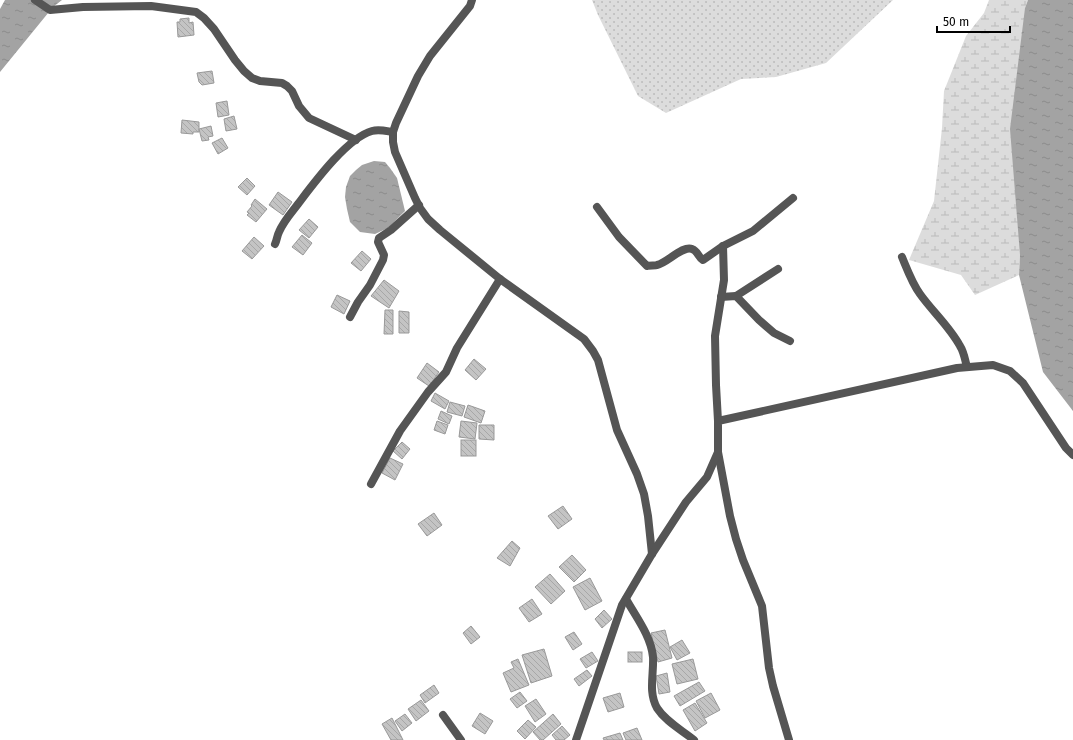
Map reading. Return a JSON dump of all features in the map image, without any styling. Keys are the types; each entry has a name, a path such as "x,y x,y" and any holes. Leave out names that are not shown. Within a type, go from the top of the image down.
{"street":[{"path":"35,0 50,10 83,7 151,6 196,12 214,29 235,60 252,78 260,81 282,83 292,91 299,106 309,118 356,140"},
{"path":"472,0 470,6 430,56 418,76 393,132 395,152 418,205 428,219 500,279 584,339 593,350 617,430 637,474 644,494 652,554"},
{"path":"276,244 279,232 319,176 345,150 356,140 373,130 393,132"},
{"path":"597,207 619,238 648,266 658,265 685,249 691,248 695,250 700,259 703,260 723,246 753,231 793,198"},
{"path":"350,317 358,302 370,286 383,260 384,255 378,242 379,238 391,230 418,205"},
{"path":"723,246 724,280 716,336 718,452 730,516 736,539 762,606 769,668 789,740"},
{"path":"902,257 913,283 960,345 967,367"},
{"path":"722,297 736,296 778,269"},
{"path":"371,484 400,431 428,392 446,372 457,348 500,279"},
{"path":"736,296 774,333 790,341"},
{"path":"718,421 957,368 994,365 1010,371 1023,383 1066,448 1073,455"},
{"path":"576,740 622,605 652,554 686,502 707,478 718,452"},
{"path":"626,599 647,636 651,647 653,657 652,688 653,698 657,707 663,716 694,740"},
{"path":"443,715 461,740"}],"green space":[{"path":"592,0 893,0 826,63 776,77 741,79 666,113 638,96"},
{"path":"989,0 1028,0 1025,8 1020,255 1019,275 975,295 961,275 909,260 934,201 942,128 944,91 966,36 984,13"}],"water":[{"path":"5,0 62,0 53,7 0,72 0,9"},
{"path":"1028,0 1073,0 1073,411 1043,372 1019,275 1020,255 1010,129 1025,8"},
{"path":"374,161 385,162 397,178 405,211 388,228 375,234 360,232 350,222 345,197 346,187 350,176 362,165"}],"building":[{"path":"189,18 189,23 193,22 194,35 178,37 177,22 180,22 180,19"},
{"path":"212,71 214,83 202,85 199,82 197,73"},
{"path":"227,101 229,115 218,117 216,103"},
{"path":"234,116 237,129 226,131 224,119"},
{"path":"182,120 199,122 199,132 193,132 193,134 181,133"},
{"path":"211,126 213,136 208,137 209,140 202,141 199,129"},
{"path":"222,138 228,148 218,154 212,143"},
{"path":"247,178 255,186 247,195 238,187"},
{"path":"278,192 292,202 283,215 269,205"},
{"path":"255,199 267,209 256,222 247,215 249,213 247,212"},
{"path":"309,219 318,227 309,238 299,230"},
{"path":"302,235 312,243 303,255 292,247"},
{"path":"254,237 264,246 252,259 242,251"},
{"path":"362,251 371,259 361,271 351,263"},
{"path":"384,280 399,291 389,308 371,296"},
{"path":"337,295 350,301 344,314 331,307"},
{"path":"385,310 393,310 393,334 384,334"},
{"path":"399,311 409,312 409,333 399,333"},
{"path":"474,359 486,369 476,380 465,370"},
{"path":"427,363 439,372 429,386 417,378"},
{"path":"435,393 449,401 445,409 431,401"},
{"path":"450,402 465,406 462,416 447,412"},
{"path":"468,405 485,411 481,423 464,417"},
{"path":"441,411 452,416 449,424 438,419"},
{"path":"437,421 448,425 445,434 434,430"},
{"path":"461,421 477,423 475,439 459,437"},
{"path":"479,425 494,425 494,440 479,439"},
{"path":"461,440 476,440 476,456 461,456"},
{"path":"402,442 410,449 402,459 393,451"},
{"path":"390,458 403,464 395,480 382,473"},
{"path":"563,506 572,519 558,529 548,516"},
{"path":"434,513 442,525 427,536 418,524"},
{"path":"512,541 520,548 510,566 497,558"},
{"path":"572,555 586,570 574,582 559,567"},
{"path":"550,574 565,591 551,604 535,587"},
{"path":"590,578 602,601 585,610 573,587"},
{"path":"532,599 542,614 529,622 519,608"},
{"path":"604,610 612,619 602,628 595,619"},
{"path":"471,626 480,637 471,644 463,633"},
{"path":"665,630 672,658 658,662 651,633"},
{"path":"574,632 582,644 573,650 565,637"},
{"path":"682,640 690,653 677,660 670,647"},
{"path":"544,649 552,676 531,683 522,655"},
{"path":"592,652 598,661 586,668 580,659"},
{"path":"628,652 642,652 642,662 628,662"},
{"path":"518,659 529,685 511,692 503,673 514,668 511,662"},
{"path":"693,659 698,679 677,684 672,664"},
{"path":"587,670 592,676 579,686 574,679"},
{"path":"667,673 670,692 659,694 656,676"},
{"path":"699,682 705,691 680,706 674,696"},
{"path":"434,685 439,693 425,703 420,695"},
{"path":"520,692 527,701 517,708 510,699"},
{"path":"620,693 624,707 608,712 603,698"},
{"path":"711,693 720,710 705,718 696,701"},
{"path":"536,699 546,714 535,722 525,706"},
{"path":"421,700 429,711 416,721 408,709"},
{"path":"695,703 707,723 695,731 683,710"},
{"path":"480,713 493,721 485,734 472,726"},
{"path":"405,714 412,723 402,731 395,721"},
{"path":"553,714 561,724 543,740 540,740 533,732"},
{"path":"392,718 403,740 391,740 382,724"},
{"path":"528,720 536,727 525,739 517,731"},
{"path":"562,726 570,735 564,740 556,740 552,735"},
{"path":"637,728 642,740 626,740 623,733"},
{"path":"620,733 623,740 604,740 603,738"}]}
